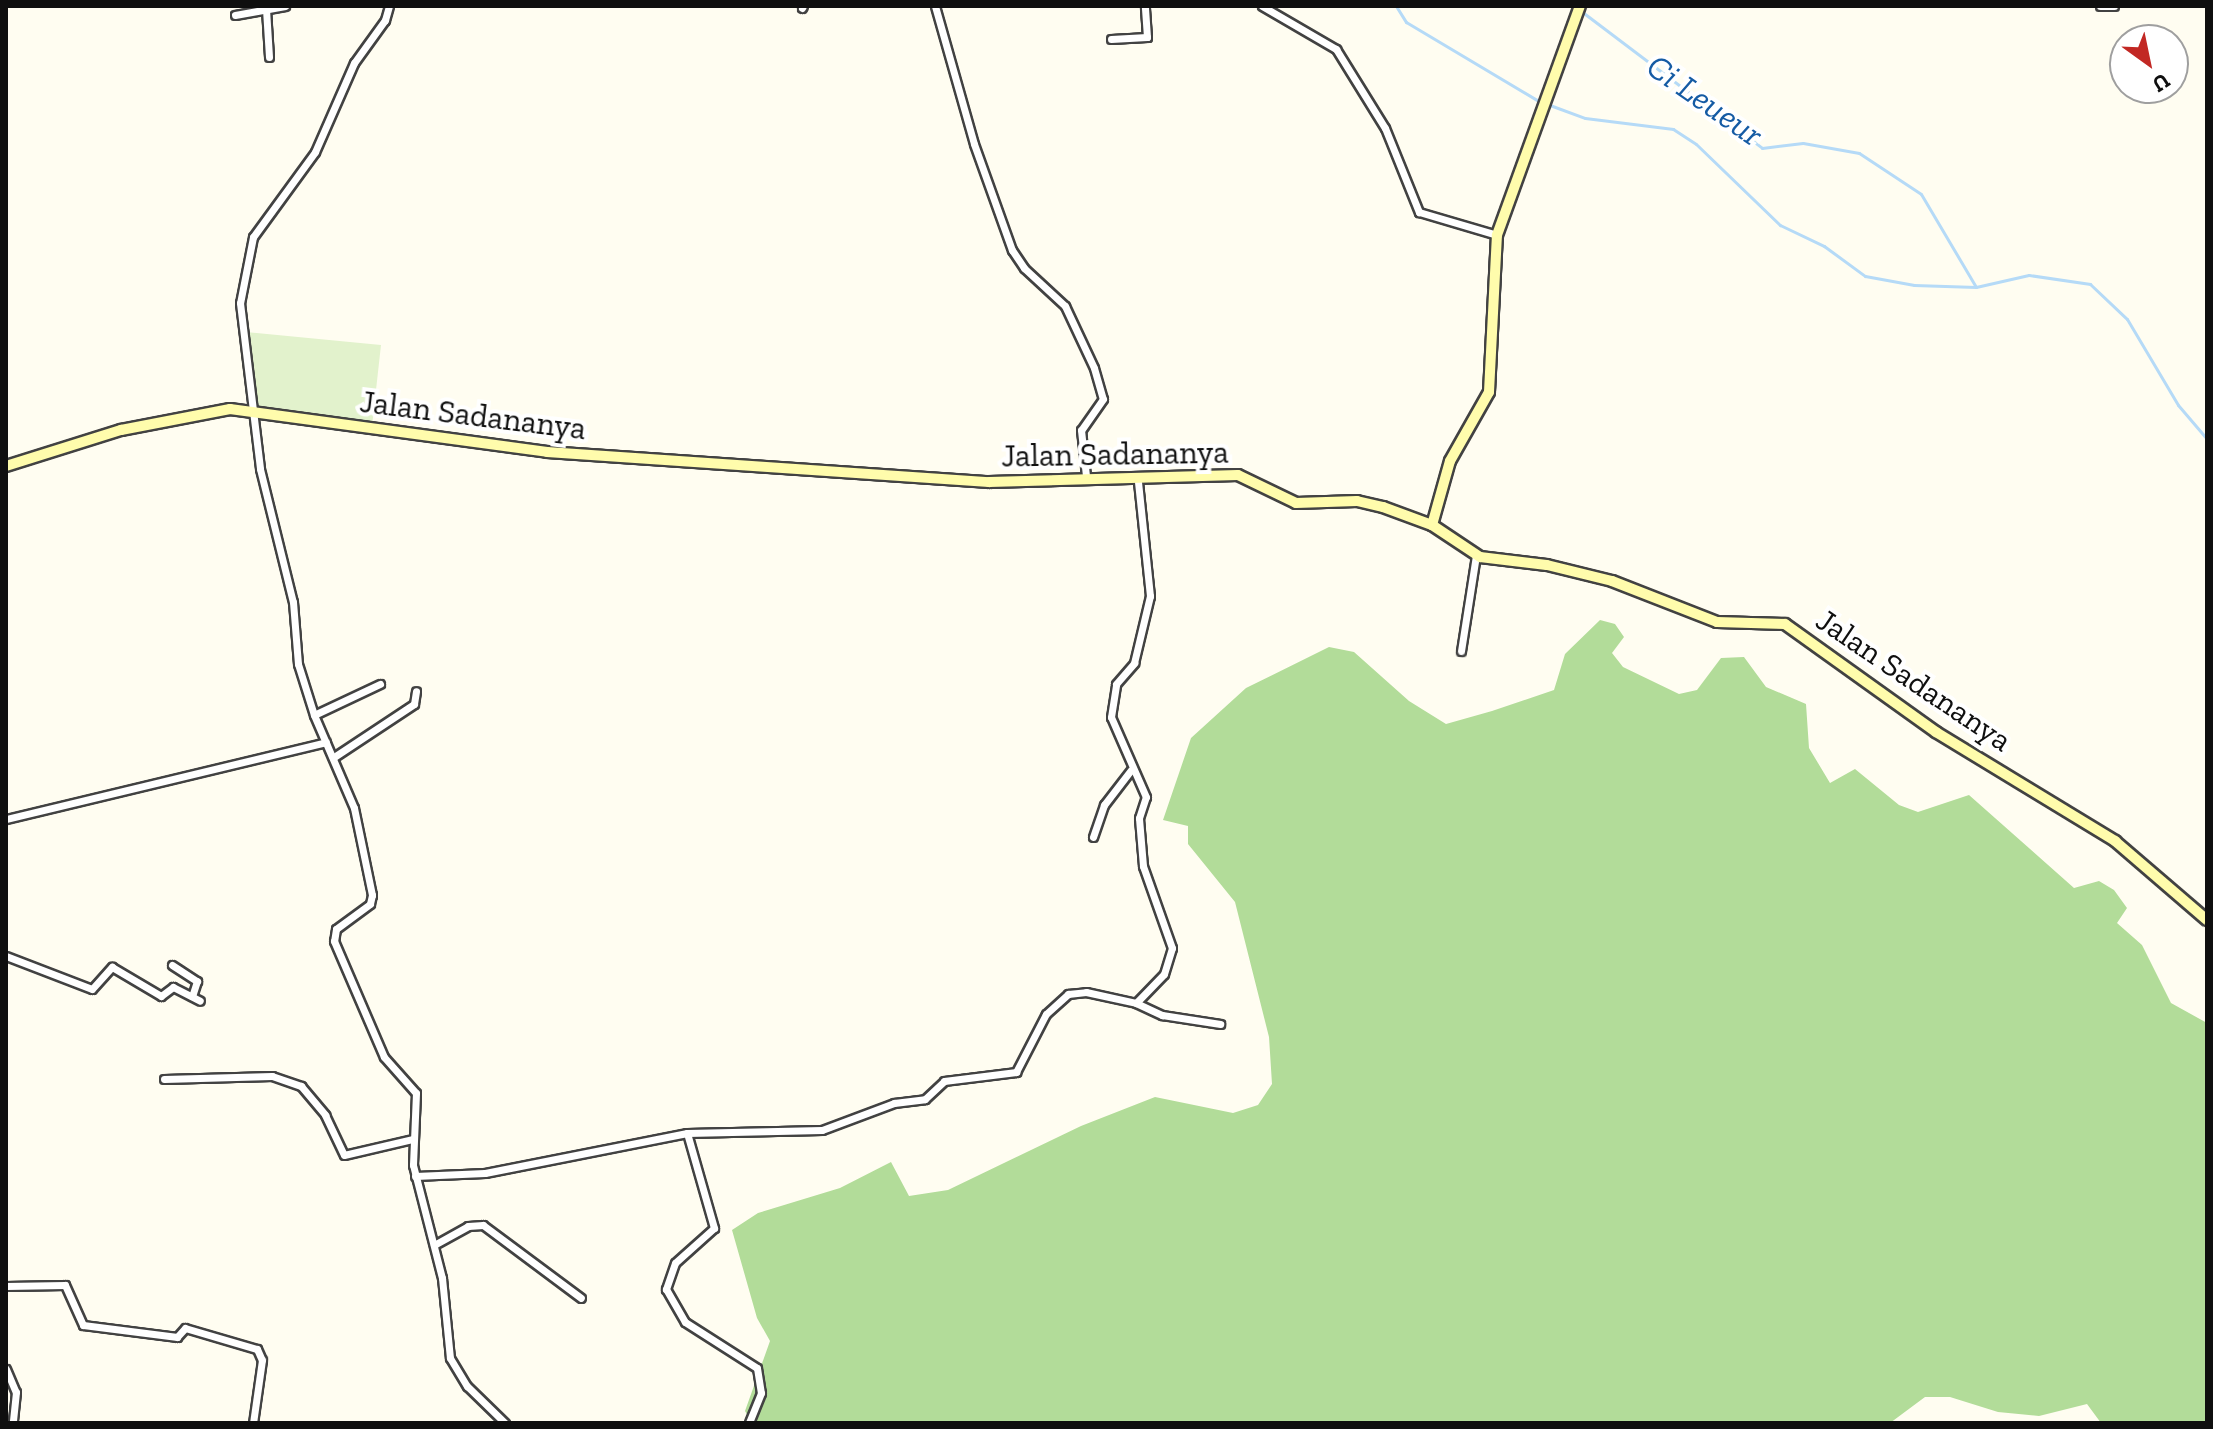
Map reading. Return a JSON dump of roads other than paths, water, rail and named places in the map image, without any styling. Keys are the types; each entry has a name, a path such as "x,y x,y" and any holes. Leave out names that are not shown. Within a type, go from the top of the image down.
{"street":[{"path":"235,15 285,6"},
{"path":"389,6 385,20 354,63 320,144 271,207 246,255 240,303 251,412 269,516 293,602 298,664 314,715 354,808 373,898 339,927 334,941 384,1057 416,1093 413,1139 415,1176 434,1245 450,1358 467,1386 505,1423"},
{"path":"935,6 974,144 1014,256 1065,306 1094,368 1103,399 1081,430 1086,476"},
{"path":"1111,39 1147,37 1145,6"},
{"path":"1262,6 1336,49 1385,128 1419,212 1497,235"},
{"path":"1432,525 1450,461 1491,384 1497,235 1546,92 1580,6"},
{"path":"2100,6 2114,6"},
{"path":"266,9 269,57"},
{"name":"Jalan Sadananya","path":"6,466 193,412 251,412 561,453 989,482 1086,476 1138,481 1238,475 1286,501 1357,501 1432,525 1476,555 1612,581 1717,622 1785,624 1936,732 2115,841 2207,920"},
{"path":"1136,1003 1164,974 1172,948 1143,866 1139,818 1146,797 1131,770 1111,717 1116,684 1134,663 1150,596 1138,481"},
{"path":"1461,651 1476,555"},
{"path":"314,715 380,684"},
{"path":"334,757 414,704 416,691"},
{"path":"6,819 326,742"},
{"path":"1093,837 1104,805 1131,770"},
{"path":"6,956 90,989 110,967 161,996 173,987 196,999 197,981 172,965"},
{"path":"415,1176 485,1173 687,1133 790,1135 822,1130 894,1103 925,1099 944,1081 1014,1073 1046,1014 1068,994 1136,1003 1162,1015 1220,1024"},
{"path":"164,1079 272,1076 301,1086 312,1094 349,1154 413,1139"},
{"path":"687,1133 714,1228 675,1263 666,1289 685,1322 757,1368 761,1393 749,1423"},
{"path":"434,1245 468,1226 483,1225 581,1298"},
{"path":"6,1286 65,1285 83,1325 177,1337 185,1328 257,1349 262,1360 253,1423"},
{"path":"6,1369 16,1392 13,1423"}],"waterway":[{"name":"Ci Leueur","path":"1396,6 1406,22 1540,102"},
{"name":"Ci Leueur","path":"1581,11 1762,148 1803,143 1859,153 1921,194 1976,287"},
{"name":"Ci Leueur","path":"1547,104 1585,118 1673,129 1696,144 1780,225 1824,246 1865,276 1914,285 1976,287 2029,275 2090,284 2127,319 2178,405 2207,439"}]}
